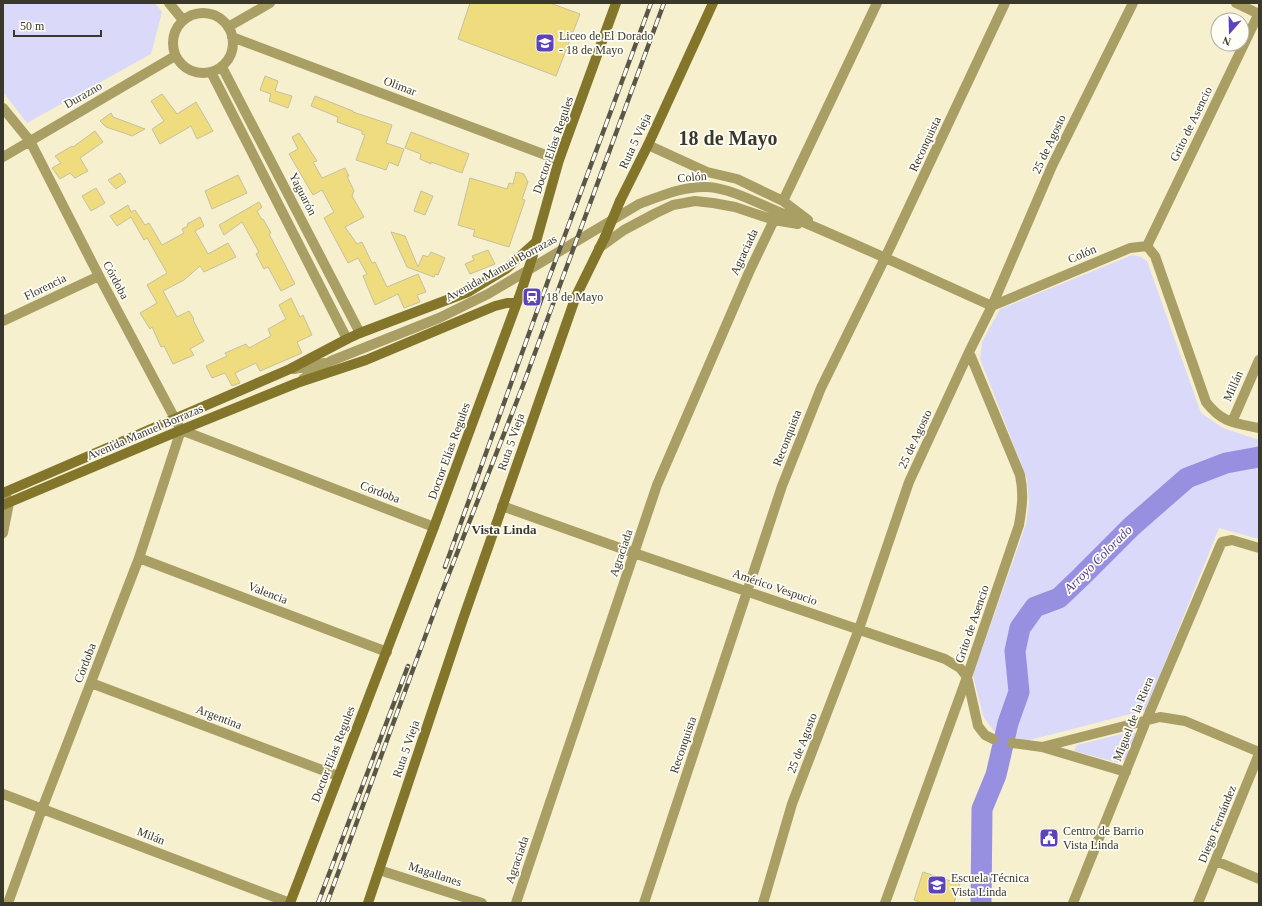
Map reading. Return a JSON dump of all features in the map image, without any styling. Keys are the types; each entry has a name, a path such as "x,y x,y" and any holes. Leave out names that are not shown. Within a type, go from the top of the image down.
{"street":[{"path":"169,3 183,20"},
{"path":"230,32 270,3"},
{"name":"Doctor Elías Regules","path":"290,903 387,652 486,388 533,254 559,160 616,3"},
{"name":"Ruta 5 Vieja","path":"368,903 463,619 576,296 605,237 620,201 648,145 713,3"},
{"path":"783,201 877,3"},
{"name":"Reconquista","path":"644,903 782,486 821,388 885,258 1006,3"},
{"name":"25 de Agosto","path":"763,903 792,804 859,629 909,482 992,306 1052,166 1133,3"},
{"path":"1236,3 1259,14"},
{"path":"202,13 212,15 222,20 230,32 233,48 229,58 222,67 211,72 197,73 184,67 175,56 172,43 175,30 183,20 192,15 202,13"},
{"name":"Grito de Asencio","path":"1147,246 1259,14"},
{"name":"Olimar","path":"230,32 559,160"},
{"name":"Durazno","path":"3,156 175,56"},
{"name":"Yaguarón","path":"222,67 360,333"},
{"path":"211,72 347,339"},
{"name":"Córdoba","path":"3,108 30,141 98,276 181,430 139,558 42,808 8,903"},
{"name":"Colón","path":"648,145 707,172 737,180 783,201 818,228"},
{"name":"Colón","path":"573,242 639,204 665,194 686,189 707,187 730,192 818,228 992,306 1130,248 1147,246"},
{"name":"Colón","path":"599,248 624,230 656,213 673,205 695,201 735,207 774,220 818,228"},
{"name":"Agraciada","path":"516,903 657,485 750,270 774,220"},
{"name":"Avenida Manuel Borrazas","path":"297,383 331,362 439,318 488,294 573,242"},
{"name":"Avenida Manuel Borrazas","path":"4,492 290,369 360,333 468,292 506,269 535,243"},
{"path":"1147,246 1154,256 1206,402 1218,416 1232,422 1259,428"},
{"name":"Florencia","path":"3,322 98,276"},
{"name":"Avenida Manuel Borrazas","path":"6,504 297,383 366,360 495,306 507,303 516,303"},
{"name":"Grito de Asencio","path":"885,903 967,677 1019,525 1023,504 1023,488 1020,476 969,352"},
{"name":"Millán","path":"1232,422 1259,360"},
{"name":"Avenida Manuel Borrazas","path":"290,369 331,362"},
{"name":"Córdoba","path":"181,430 434,527"},
{"path":"3,533 6,504 4,492"},
{"name":"Américo Vespucio","path":"502,506 634,553 945,659 960,668 967,677"},
{"name":"Miguel de la Riera","path":"1073,903 1146,721 1222,542 1232,540 1259,548"},
{"name":"Valencia","path":"139,558 387,652"},
{"path":"967,677 978,726 985,735 993,739"},
{"name":"Argentina","path":"91,683 338,776"},
{"path":"1042,747 1160,717 1185,721 1259,753"},
{"path":"1012,743 1042,747 1126,772"},
{"name":"Diego Fernández","path":"1198,903 1216,862 1259,753"},
{"name":"Milán","path":"3,794 290,903"},
{"path":"1216,862 1259,879"},
{"name":"Magallanes","path":"379,870 482,903"}],"shaded area":[{"path":"3,3 155,3 162,12 151,54 27,123 3,92"},
{"path":"1132,255 1141,257 1147,261 1201,413 1223,428 1259,440 1259,539 1219,528 1146,710 1026,741 993,730 983,716 973,675 1026,524 1029,503 1027,479 980,359 982,342 1000,309"},
{"path":"1133,731 1136,734 1125,760 1119,763 1074,751 1077,745"}],"building":[{"path":"470,3 550,3 580,14 556,76 458,39"},
{"path":"265,76 278,81 275,91 292,96 288,108 269,101 271,94 260,90"},
{"path":"162,94 177,114 196,102 213,131 197,139 191,126 160,144 152,129 164,121 151,101"},
{"path":"315,96 353,112 392,125 386,143 404,149 398,166 389,162 386,170 356,160 365,135 362,134 362,131 337,122 338,117 311,106"},
{"path":"111,113 113,117 145,129 132,136 106,127 100,121"},
{"path":"95,131 103,142 80,158 88,171 75,178 70,173 60,179 52,168 61,163 55,156 72,146 73,147"},
{"path":"411,132 469,154 462,173 431,162 431,164 420,159 421,154 405,148"},
{"path":"299,133 317,161 313,162 322,178 345,168 354,191 352,196 364,217 345,227 357,244 362,242 372,263 375,262 387,287 418,274 426,292 417,295 420,302 404,308 398,294 375,305 363,276 367,274 358,258 348,263 324,218 334,212 322,190 313,195 289,154 298,149 292,137"},
{"path":"516,172 524,174 528,182 522,199 525,200 509,247 473,236 475,230 458,225 470,178 507,189 509,183 513,184"},
{"path":"120,173 126,182 116,189 108,180"},
{"path":"238,175 247,193 212,209 205,191"},
{"path":"96,188 105,203 91,211 82,196"},
{"path":"421,191 433,196 425,215 414,211"},
{"path":"259,202 262,207 257,211 271,233 269,234 295,284 281,291 268,267 264,269 256,254 259,252 242,222 224,235 219,225"},
{"path":"128,205 131,212 135,210 145,225 149,223 162,245 184,233 182,229 188,226 187,224 200,217 204,226 195,231 208,254 228,243 236,257 204,272 200,266 184,280 163,291 177,317 189,311 204,341 190,349 194,355 173,364 164,346 161,347 152,327 150,329 140,313 157,303 147,285 167,273 147,238 144,240 131,217 117,226 110,216"},
{"path":"391,232 405,236 418,267 423,255 428,257 431,252 445,258 438,275 435,274 434,277 407,267"},
{"path":"488,250 495,264 470,274 465,264 474,260 472,256"},
{"path":"291,298 300,317 303,315 312,335 297,342 302,353 260,371 256,363 235,373 240,383 232,386 225,373 212,378 206,366 227,356 225,353 246,344 249,348 271,336 268,329 286,319 279,305"},
{"name":"Escuela Técnica Vista Linda","path":"923,872 960,884 954,903 922,903 914,900"}],"waterway":[{"name":"Arroyo Colorado","path":"981,903 982,809 996,775 1008,723 1019,692 1015,651 1020,628 1035,607 1059,598 1132,526 1187,478 1226,463 1259,457"}],"railway":[{"path":"445,567 549,278 651,3"},
{"path":"327,903 439,599 522,388 664,3"},
{"path":"318,903 408,666"}],"place":[{"name":"Liceo de El Dorado - 18 de Mayo","path":"545,43"},
{"name":"18 de Mayo","path":"532,297"},
{"name":"Centro de Barrio Vista Linda","path":"1049,838"},
{"name":"Escuela Técnica Vista Linda","path":"937,885"}],"district":[{"name":"18 de Mayo","path":"728,138"},
{"name":"Vista Linda","path":"504,529"}]}
